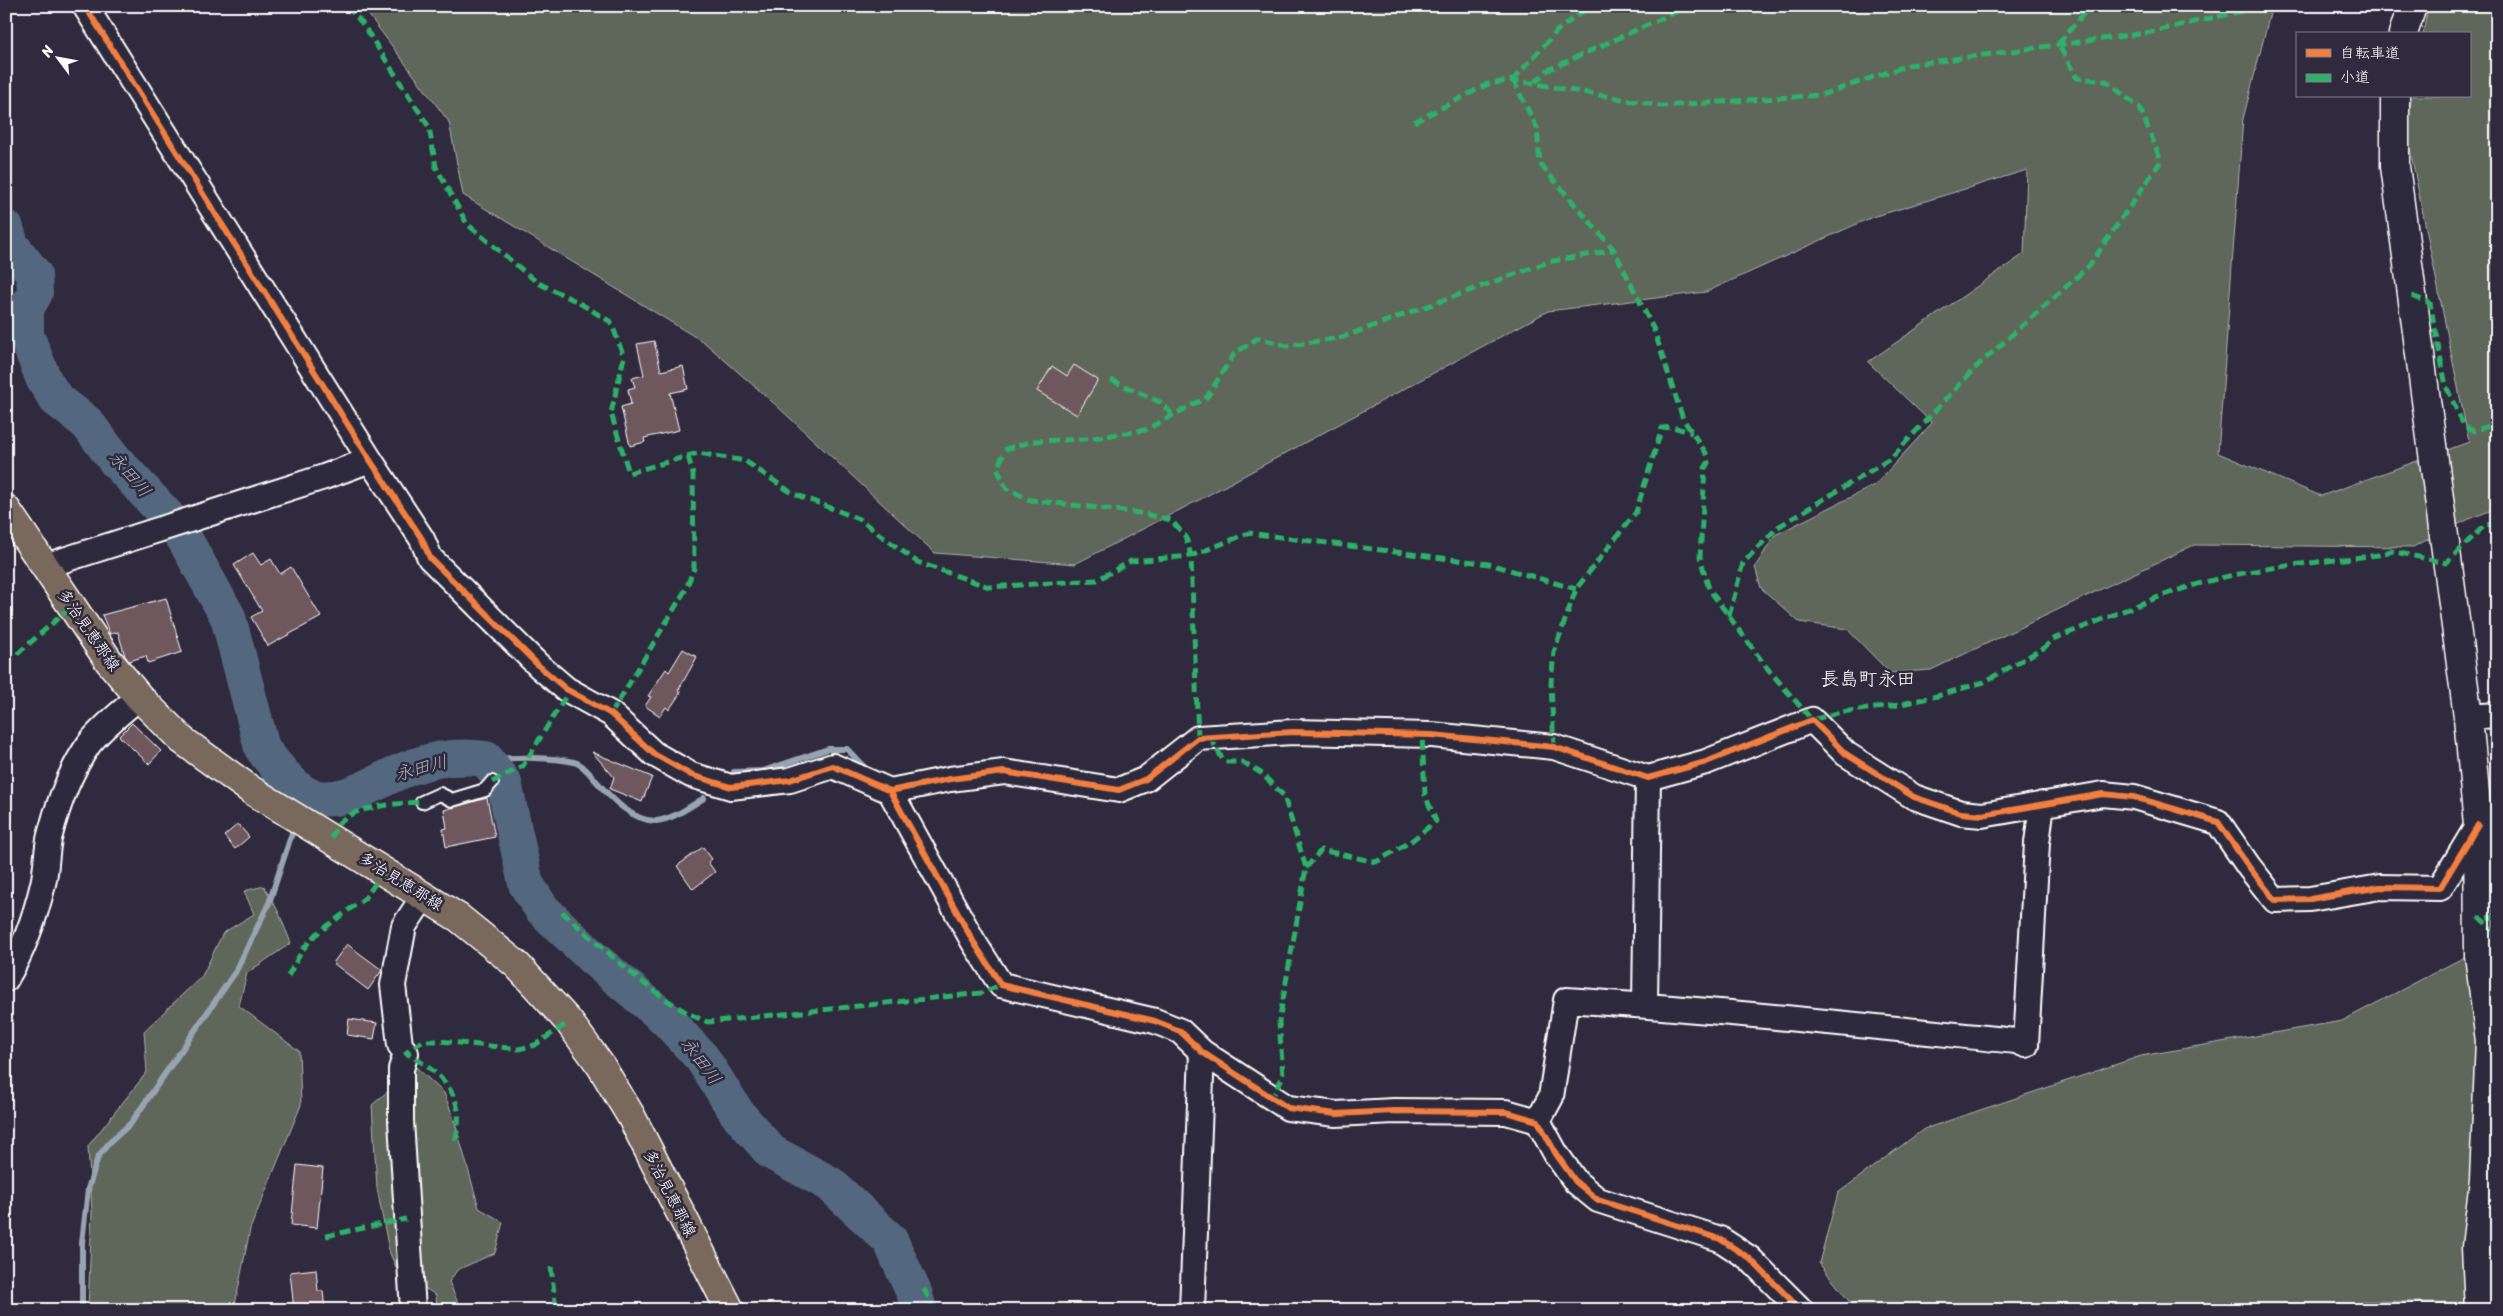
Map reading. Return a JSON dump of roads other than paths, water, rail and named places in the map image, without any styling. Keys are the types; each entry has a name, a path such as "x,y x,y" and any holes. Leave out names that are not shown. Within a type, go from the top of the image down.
{"main road":[{"name":"多治見恵那線","path":"6,509 109,661 139,697 182,740 206,760 251,790 459,918 517,965 574,1030 601,1066 631,1116 730,1310"}],"street":[{"path":"85,6 370,460 422,539 430,558 539,666 566,689 611,714 654,754 690,775 731,787 790,780 833,766 890,792 973,941 1001,985 1155,1021 1180,1031 1202,1052 1288,1108 1336,1114 1394,1111 1506,1112 1538,1121 1556,1154 1576,1182 1598,1200 1720,1240 1750,1258 1801,1310"},
{"path":"2404,32 2412,6"},
{"path":"2395,98 2396,166 2468,716 2478,825 2479,955 2490,1041 2484,1180 2476,1247 2479,1310"},
{"path":"45,566 324,477 370,460"},
{"path":"6,979 23,950 33,921 43,882 50,836 66,787 89,744 106,725 139,697"},
{"path":"2468,716 2497,715"},
{"path":"890,792 950,779 1004,772 1120,790 1146,779 1198,738 1293,732 1432,735 1554,747 1648,778 1706,762 1812,720 1846,754 1914,797 1961,813 1982,815 2103,794 2134,798 2218,822 2249,867 2275,900 2310,899 2380,887 2440,888 2478,825"},
{"path":"1644,1005 1648,778"},
{"path":"1538,1121 1551,1096 1566,1000 1644,1005 1978,1037 2016,1041 2026,1045 2037,843 2042,804"},
{"path":"413,1310 400,1121 401,1069 406,1053 400,1045 393,984 404,926 424,896"},
{"path":"1192,1310 1202,1052"}],"lane":[{"path":"422,802 440,794 452,800 485,790 492,782"}],"waterway":[{"name":"永田川","path":"6,228 11,245 34,274 35,293 26,309 26,335 44,380 56,399 87,423 115,460 167,516 184,538 228,617 262,748 277,768 304,793 323,799 337,798 350,794 403,770 424,763 442,759 486,759 504,783 526,884 542,909 593,958 667,1020 702,1058 737,1113 771,1152 830,1184 890,1240 915,1295 919,1310"},
{"path":"734,772 763,771 828,749 847,749 869,772"},
{"path":"486,759 542,758 577,763 587,770 623,808 647,820 656,821 668,818 704,798"},
{"path":"299,812 306,793"},
{"path":"82,1310 82,1243 88,1189 98,1157 108,1144 131,1123 236,971 269,903 295,824"}],"district":[{"name":"長島町永田","path":"1868,678"}]}
